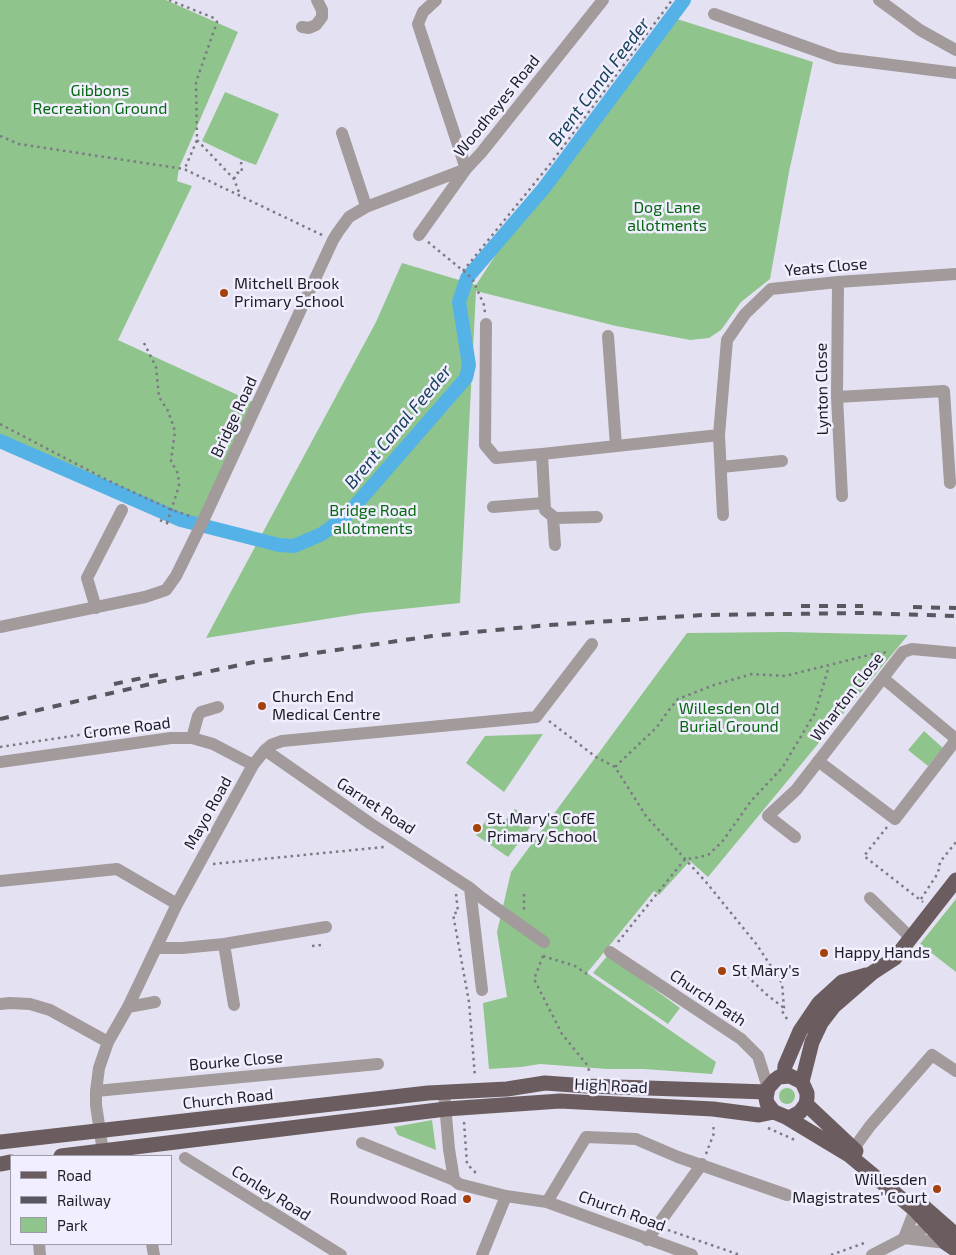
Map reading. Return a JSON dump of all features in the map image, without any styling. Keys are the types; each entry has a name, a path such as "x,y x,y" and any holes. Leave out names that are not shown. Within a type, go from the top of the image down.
{"main road":[{"path":"802,1082 812,1042 821,1023 834,1006 872,974 895,958 910,937 926,904 956,880"},
{"path":"784,1076 785,1066 800,1031 819,1003 842,982 872,974"},
{"path":"934,1221 915,1210 852,1152 806,1104 807,1093 802,1082 797,1078 784,1076 774,1080 767,1090 767,1103 780,1114 852,1152 934,1221 952,1242"},
{"name":"High Road","path":"444,1093 507,1089 551,1083 587,1086 767,1090"},
{"name":"Church Road","path":"0,1142 444,1093"},
{"name":"High Road","path":"446,1109 560,1101 712,1109 759,1116 796,1115 806,1104"},
{"path":"72,1155 446,1109"}],"street":[{"path":"302,27 309,28 316,25 322,17 322,10 317,0"},
{"path":"436,0 423,12 418,24 466,169"},
{"name":"Woodheyes Road","path":"419,236 466,169 481,153 603,0"},
{"path":"878,0 920,30 956,50"},
{"path":"714,14 837,58 956,73"},
{"path":"342,133 366,206"},
{"name":"Bridge Road","path":"0,628 145,598 166,590 176,576 203,521 333,240 349,217 366,206 466,169"},
{"name":"Yeats Close","path":"723,515 720,435 727,340 745,314 771,289 838,282 956,274"},
{"name":"Lynton Close","path":"838,282 838,397 842,496"},
{"path":"486,324 485,445 496,458 720,435"},
{"path":"608,336 616,446"},
{"path":"838,397 944,391 950,483"},
{"path":"542,454 545,510 555,518 597,517"},
{"path":"721,467 782,461"},
{"path":"493,507 544,503"},
{"path":"96,608 87,578 122,510"},
{"path":"553,517 555,545"},
{"path":"539,713 592,644"},
{"name":"Wharton Close","path":"795,837 768,816 796,790 904,652 912,649 956,653"},
{"path":"818,761 895,819 956,740 883,678"},
{"path":"192,738 194,726 202,712 218,708"},
{"name":"Mayo Road","path":"103,1152 96,1105 96,1091 99,1068 108,1042 128,1007 177,904 253,765 265,750 271,745 282,741 536,717 539,713"},
{"name":"Crome Road","path":"0,762 171,738 192,738 213,744 253,765"},
{"name":"Garnet Road","path":"265,750 371,824 470,888 544,942"},
{"path":"0,881 117,869 177,904"},
{"path":"470,888 482,990"},
{"path":"870,898 910,937"},
{"path":"156,948 182,948 224,944 326,927"},
{"path":"224,944 234,1005"},
{"name":"Church Path","path":"610,952 741,1039 758,1056 767,1090"},
{"path":"128,1007 155,1002"},
{"path":"0,1004 30,1004 50,1010 108,1042"},
{"path":"852,1152 870,1126 932,1056 956,1071"},
{"name":"Bourke Close","path":"96,1091 378,1064"},
{"path":"444,1093 454,1180"},
{"path":"547,1202 586,1137 636,1139 678,1157 787,1195"},
{"name":"Church Road","path":"362,1143 454,1180 459,1184 506,1196 547,1202 692,1255"},
{"name":"Conley Road","path":"185,1158 341,1255"},
{"path":"647,1240 702,1164"},
{"path":"482,1255 506,1196"},
{"path":"900,1246 915,1210"},
{"path":"900,1246 934,1221"},
{"path":"872,1255 900,1246 952,1242"}],"path":[{"path":"169,0 214,18 217,22 196,82 197,140 184,168"},
{"path":"463,271 551,162 672,0"},
{"path":"0,136 19,144 184,168 333,240"},
{"path":"197,140 234,179 240,196"},
{"path":"234,179 237,173 242,172 242,160"},
{"path":"419,236 472,278 484,305 486,324"},
{"path":"144,343 156,367 159,397 168,411 175,431 171,461 178,474 179,486 167,523"},
{"path":"0,424 107,480 172,510 203,521"},
{"path":"160,520 171,525"},
{"path":"615,767 657,727 678,699 714,685 752,674 786,676 882,652 904,652"},
{"path":"610,952 685,859 708,855 722,842 751,801 782,768 815,713 829,666"},
{"path":"539,713 596,757 615,767 646,816 758,945 782,983 784,1008 782,1012 787,1018"},
{"path":"0,747 124,728 171,724"},
{"path":"895,819 864,856 926,904 938,873 940,862 956,842"},
{"path":"209,865 393,846"},
{"path":"456,894 458,912 454,914 469,1002 476,1082"},
{"path":"312,946 321,945"},
{"path":"543,956 534,979 551,1016 562,1034 588,1066 589,1071"},
{"path":"748,976 784,1008"},
{"path":"702,1164 714,1133 712,1118"},
{"path":"464,1122 467,1164 476,1174 485,1177"},
{"name":"Church Road","path":"665,1229 740,1255"},
{"path":"831,1255 874,1240"}],"green space":[{"name":"Gibbons Recreation Ground","path":"0,0 166,0 238,32 179,168 177,181 192,186 118,340 253,402 196,526 177,522 0,444"},
{"path":"677,19 813,62 789,172 770,279 741,302 721,330 709,338 690,340 616,326 476,291 460,603 364,613 206,638 376,322 402,263 476,285 506,239 541,198"},
{"path":"225,92 279,114 256,165 202,141"},
{"name":"Willesden Old Burial Ground","path":"786,632 908,635 708,877 690,861 659,895 654,891 587,973 716,1062 712,1074 540,1064 489,1069 483,1003 507,997 497,932 511,872 687,633"},
{"path":"924,731 943,748 928,766 908,750"},
{"path":"543,734 504,792 466,763 485,736"},
{"path":"515,809 534,822 508,857 476,835 492,812 505,821"},
{"path":"956,899 956,972 920,944"},
{"path":"608,955 680,1008 668,1024 593,973"},
{"path":"787,1088 795,1096 787,1104 779,1096"},
{"path":"432,1120 436,1150 398,1135 394,1127"}],"waterway":[{"name":"Brent Canal Feeder","path":"0,441 181,520 279,545 294,546 322,534 347,515 466,378 469,365 459,302 467,278 544,188 684,0"}],"railway":[{"path":"801,606 863,606"},
{"path":"913,607 956,608"},
{"path":"0,719 254,662 432,636 549,625 703,615 863,613 956,616"},
{"path":"114,684 166,673"}],"place":[{"name":"Mitchell Brook Primary School","path":"224,293"},
{"name":"Church End Medical Centre","path":"262,706"},
{"name":"St. Mary's CofE Primary School","path":"477,828"},
{"name":"Happy Hands","path":"824,953"},
{"name":"St Mary's","path":"722,971"},
{"name":"Willesden Magistrates' Court","path":"937,1189"},
{"name":"Roundwood Road","path":"467,1199"}],"park label":[{"name":"Dog Lane allotments","path":"667,217"},
{"name":"Bridge Road allotments","path":"373,520"}]}
